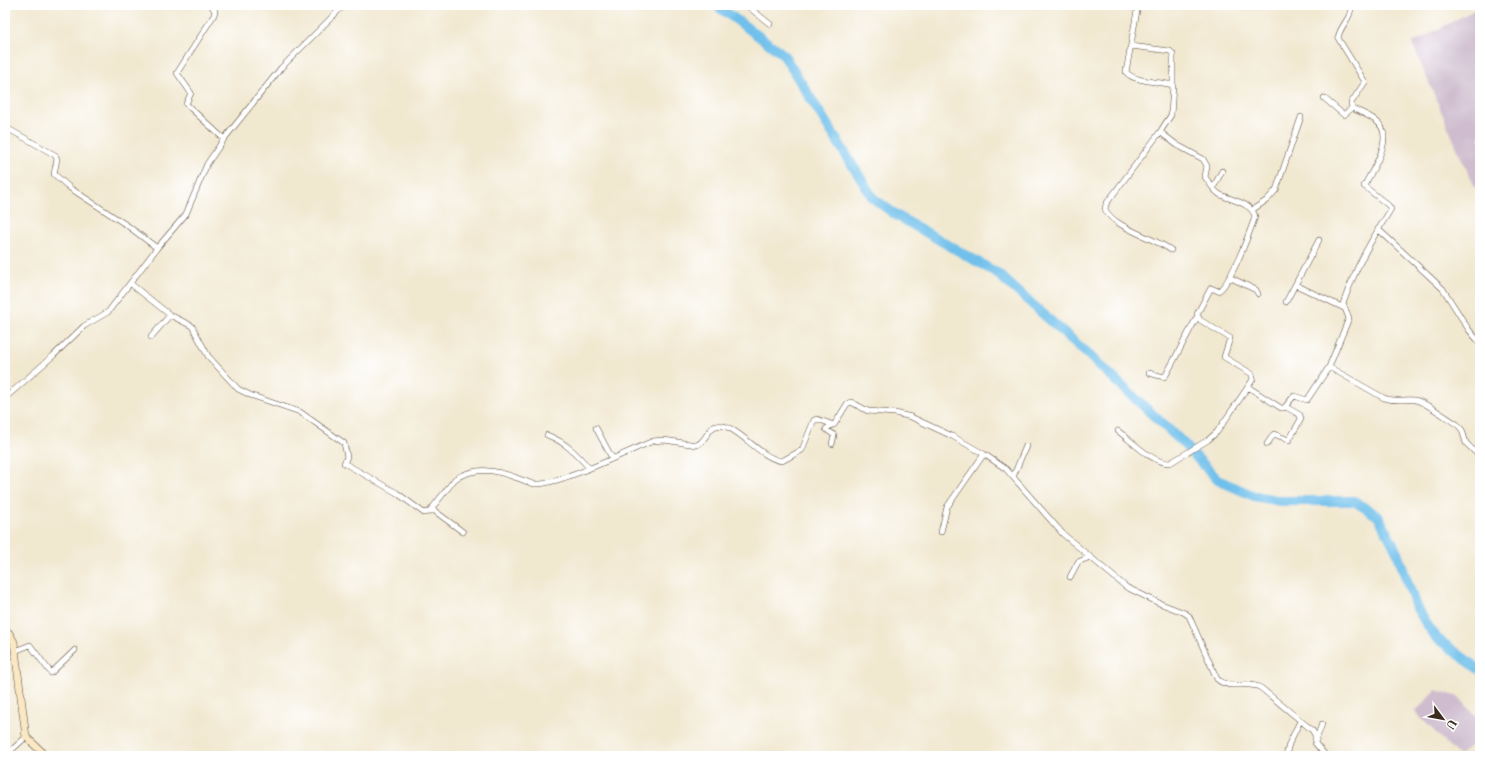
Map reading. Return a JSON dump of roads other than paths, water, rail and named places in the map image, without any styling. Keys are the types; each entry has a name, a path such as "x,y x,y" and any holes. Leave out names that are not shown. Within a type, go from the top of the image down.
{"street":[{"path":"210,5 215,11 214,15 176,73 191,93 186,104 224,139"},
{"path":"5,398 54,355 84,326 108,312 131,284 157,248 186,214 207,164 224,139 281,68 344,5"},
{"path":"746,5 770,24"},
{"path":"1138,5 1126,69 1128,75 1145,80 1173,84"},
{"path":"1324,98 1344,115 1352,108 1352,100 1365,84 1338,38 1340,31 1350,17 1351,5"},
{"path":"1131,46 1170,51 1173,54 1171,115 1106,204 1104,209 1110,217 1143,237 1171,250"},
{"path":"1286,407 1294,396 1307,400 1329,367 1348,318 1343,304 1352,276 1363,253 1390,207 1364,186 1379,156 1384,136 1382,128 1376,120 1352,108"},
{"path":"1252,210 1267,200 1276,190 1301,117"},
{"path":"5,128 55,155 57,159 54,174 70,188 128,226 157,248"},
{"path":"1149,373 1164,377 1166,375 1211,288 1218,291 1221,290 1243,249 1255,217 1252,210 1218,193 1213,188 1205,177 1206,162 1197,154 1177,145 1160,132"},
{"path":"1213,188 1222,171"},
{"path":"1378,229 1443,289 1469,330 1480,343"},
{"path":"1286,302 1319,240"},
{"path":"1228,277 1256,290 1258,294"},
{"path":"131,284 170,315 192,326 208,356 238,389 250,396 306,415 344,443 347,457 344,463 396,493 420,512 429,512 456,480 470,473 495,471 533,484 540,484 588,468 658,440 697,445 704,440 712,428 722,425 733,430 760,452 782,462 802,450 814,420 832,425"},
{"path":"1296,285 1344,308"},
{"path":"151,337 170,315"},
{"path":"1118,431 1155,459 1163,463 1170,462 1199,445 1217,432 1253,379 1252,374 1224,357 1230,338 1197,317"},
{"path":"1329,367 1391,401 1415,400 1426,406 1458,425 1462,430 1466,443 1480,456"},
{"path":"1248,387 1281,408 1286,407 1300,415 1301,419 1289,440 1274,434 1267,444"},
{"path":"832,444 834,435 826,429 832,425 847,404 851,402 868,411 895,412 911,417 952,436 984,454 1006,469 1063,534 1126,587 1189,616 1217,679 1226,685 1256,685 1312,730 1315,735 1315,742 1326,756"},
{"path":"596,428 612,458"},
{"path":"547,435 562,442 573,450 588,468"},
{"path":"1013,477 1026,446"},
{"path":"941,532 947,507 984,454"},
{"path":"432,509 462,532"},
{"path":"1070,577 1078,562 1090,557"},
{"path":"5,630 12,638 15,651 26,737 40,750 44,756"},
{"path":"15,651 30,645 51,673 75,650"},
{"path":"1286,756 1289,744 1300,721"},
{"path":"1315,742 1322,724"},
{"path":"5,756 26,737"}],"waterway":[{"path":"716,5 783,54 873,198 896,215 997,273 1079,346 1181,441 1218,480 1254,496 1281,501 1354,501 1378,516 1396,549 1416,607 1435,637 1480,670"}]}
